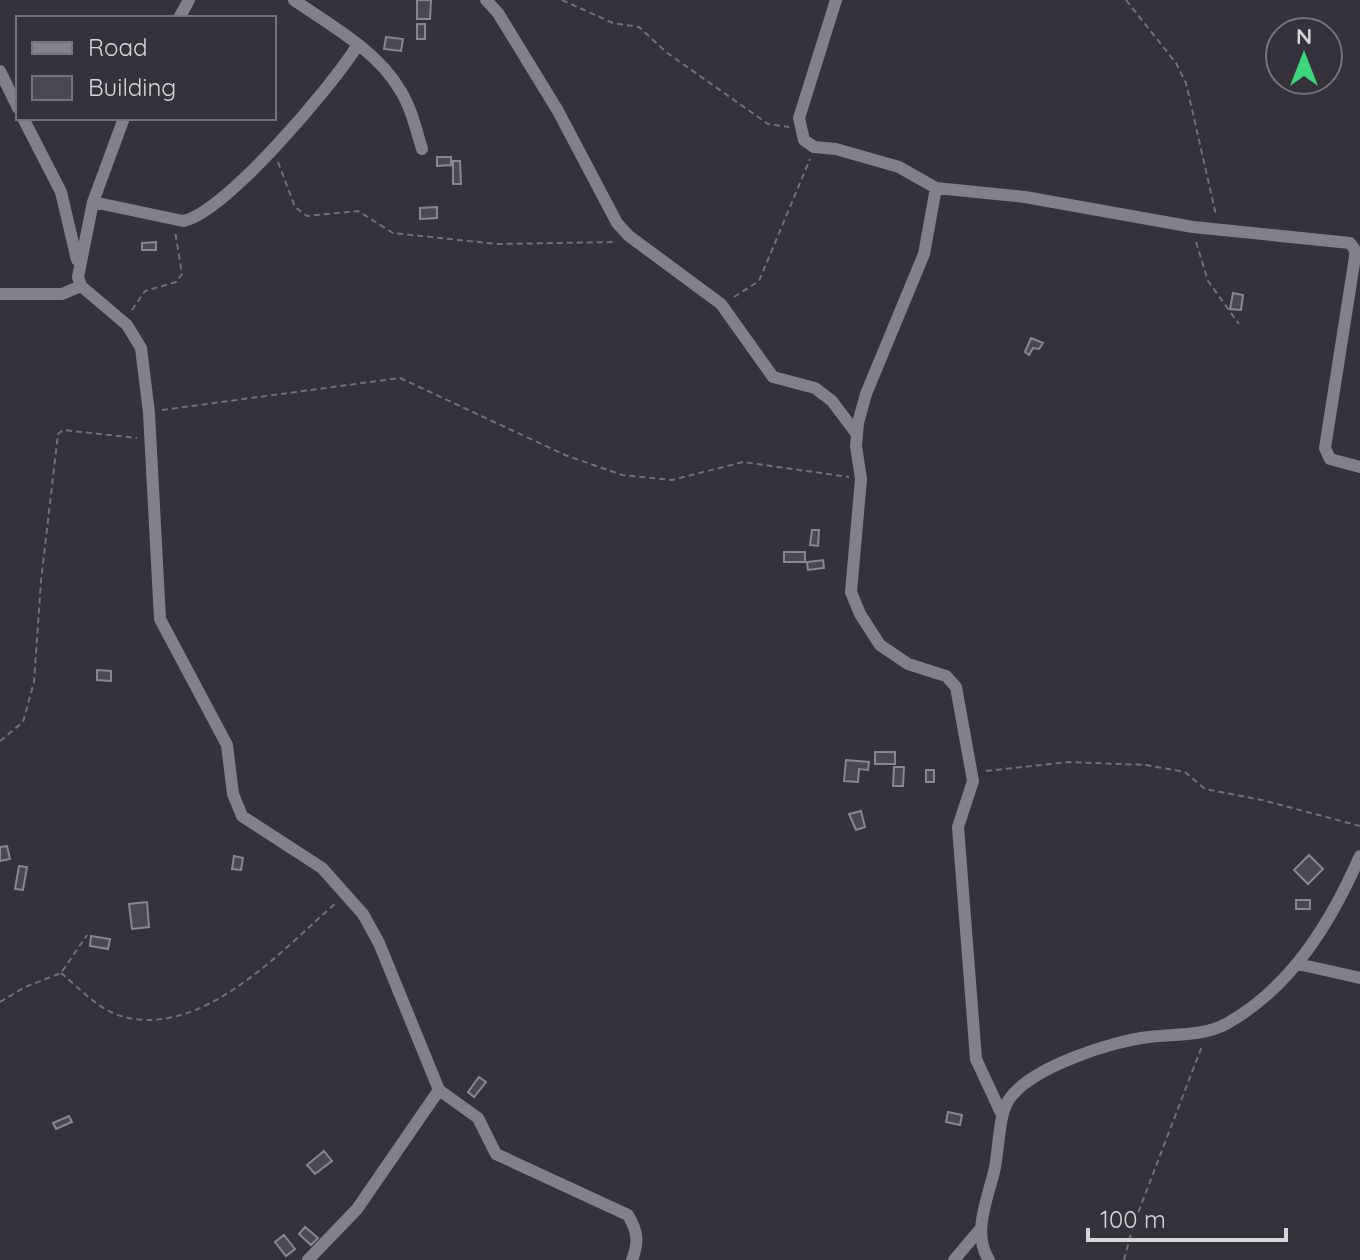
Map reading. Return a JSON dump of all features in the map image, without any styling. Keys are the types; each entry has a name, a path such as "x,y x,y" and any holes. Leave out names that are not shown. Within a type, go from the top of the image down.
{"street":[{"path":"294,0 380,64 399,87 422,149"},
{"path":"486,0 498,13 558,111 617,223 637,242 721,304 773,377 815,388 832,401 856,433"},
{"path":"836,0 798,127 804,140 814,147 878,160 936,188 1045,200 1193,227 1344,241 1355,250 1325,442 1330,459 1360,467"},
{"path":"93,202 183,221 217,202 337,78 357,46"},
{"path":"0,71 16,104"},
{"path":"24,120 61,192 81,286 121,320 141,348 149,413 160,619 227,745 235,804 242,816 322,868 347,893 379,943 439,1090 478,1118 496,1154 628,1215 637,1229 638,1244 632,1260"},
{"path":"78,266 93,202 123,120"},
{"path":"936,188 924,254 866,394 856,433 861,479 853,600 880,645 908,664 951,679 956,687 972,787 958,827 976,1059 1002,1115"},
{"path":"0,294 62,294 81,286"},
{"path":"989,1260 982,1245 981,1228 1001,1142 1002,1115 1009,1099 1024,1086 1099,1047 1145,1037 1209,1030 1227,1024 1265,996 1308,954 1360,856"},
{"path":"1298,964 1360,978"},
{"path":"308,1260 357,1209 439,1090"},
{"path":"954,1260 981,1228"}],"path":[{"path":"562,0 590,15 624,26 639,27 666,52 768,124 781,128 798,127"},
{"path":"1126,0 1181,74 1197,123 1213,209 1231,230"},
{"path":"274,145 295,207 307,216 358,211 393,233 497,244 637,242"},
{"path":"721,304 759,281 803,182 814,147"},
{"path":"121,320 145,291 176,282 182,274 175,233 183,221"},
{"path":"1193,227 1208,281 1239,324"},
{"path":"149,413 400,378 565,455 622,475 672,480 743,462 861,479"},
{"path":"0,741 23,722 34,682 38,607 58,434 63,430 133,439 148,430"},
{"path":"971,772 1068,762 1146,765 1185,772 1205,789 1360,826"},
{"path":"61,973 119,1016 154,1019 183,1013 221,999 347,893"},
{"path":"0,1002 25,987 61,973 87,935"},
{"path":"1124,1260 1154,1169 1209,1030"}],"building":[{"path":"417,0 431,0 430,19 417,19"},
{"path":"417,24 425,24 425,39 417,39"},
{"path":"386,37 403,39 401,51 384,49"},
{"path":"437,157 451,157 451,165 437,166"},
{"path":"453,161 460,161 461,184 453,184"},
{"path":"437,207 437,218 420,219 420,208"},
{"path":"156,242 156,250 142,250 142,243"},
{"path":"1233,293 1243,295 1241,310 1230,309"},
{"path":"1031,338 1043,343 1039,349 1033,348 1029,355 1025,352"},
{"path":"812,530 819,530 818,546 810,545"},
{"path":"784,552 805,552 805,562 784,562"},
{"path":"823,560 824,568 808,570 807,562"},
{"path":"97,670 111,671 111,681 97,680"},
{"path":"875,752 895,752 895,764 875,764"},
{"path":"846,760 869,762 868,770 859,769 858,782 844,781"},
{"path":"894,767 904,767 903,786 893,786"},
{"path":"926,770 934,770 934,782 926,782"},
{"path":"861,811 865,827 856,830 849,814"},
{"path":"7,846 10,859 0,861 0,847"},
{"path":"1309,855 1323,869 1308,884 1294,870"},
{"path":"234,856 243,858 241,870 232,869"},
{"path":"19,866 27,867 23,890 15,889"},
{"path":"1296,900 1310,900 1310,909 1296,909"},
{"path":"147,902 149,927 132,929 129,904"},
{"path":"91,936 110,939 108,949 90,946"},
{"path":"479,1077 486,1082 474,1097 468,1092"},
{"path":"948,1112 962,1115 960,1125 946,1122"},
{"path":"69,1116 72,1122 56,1129 53,1123"},
{"path":"324,1151 332,1161 315,1174 307,1165"},
{"path":"305,1227 318,1238 311,1245 299,1234"},
{"path":"284,1235 295,1249 286,1256 275,1242"}]}
